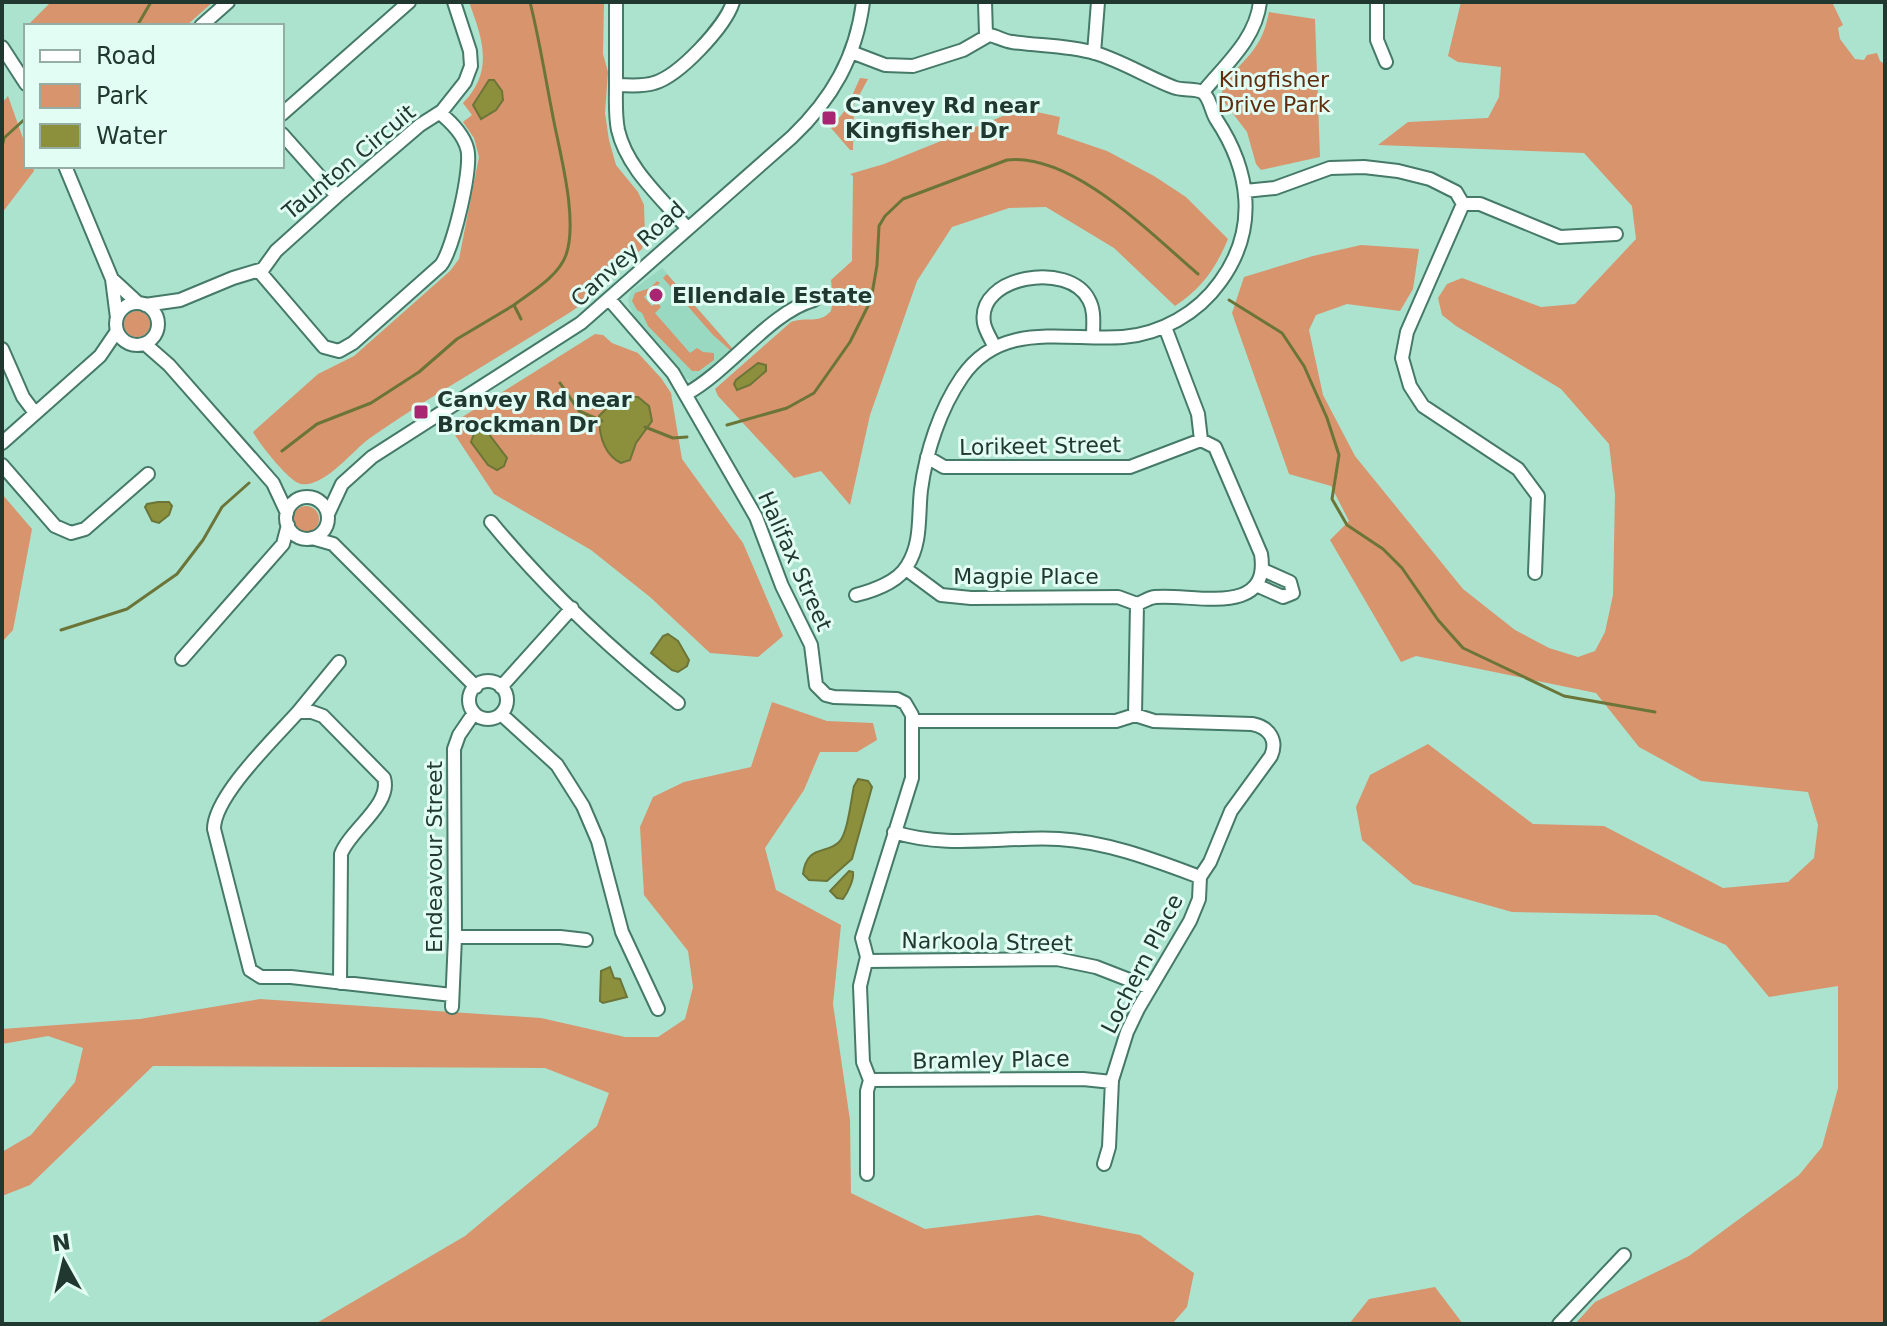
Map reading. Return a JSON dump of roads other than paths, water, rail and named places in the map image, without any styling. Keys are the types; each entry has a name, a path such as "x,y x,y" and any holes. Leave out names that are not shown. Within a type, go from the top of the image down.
{"street":[{"path":"203,24 228,2"},
{"path":"284,112 409,2"},
{"name":"Taunton Circuit","path":"142,304 180,300 237,276 259,271 273,254 337,196 422,122 440,113 465,82 471,66 470,51 454,2"},
{"path":"616,2 617,124 626,153 687,228"},
{"path":"616,85 645,85 667,77 715,34 733,2"},
{"name":"Canvey Road","path":"305,498 351,474 382,449 573,328 609,299 810,120 835,86 851,52 863,2"},
{"path":"985,2 986,35"},
{"path":"1094,53 1098,33 1098,2"},
{"path":"1203,92 1247,39 1255,25 1260,2"},
{"path":"1377,2 1377,40 1386,62"},
{"path":"851,52 889,66 913,66 963,50 986,35"},
{"path":"986,35 1009,42 1046,43 1094,53 1179,89 1203,92"},
{"path":"2,47 24,81"},
{"path":"856,595 875,590 906,569 916,548 927,457 953,389 966,370 994,346 1013,340 1125,337 1165,327 1206,299 1229,268 1242,235 1245,191 1234,149 1203,92"},
{"path":"259,271 324,347 339,351 353,343 441,265 450,249 469,157 463,138 440,113"},
{"path":"284,136 337,196"},
{"path":"1245,191 1275,188 1330,168 1364,167 1430,179 1456,192 1463,204"},
{"path":"66,168 112,279 117,325 125,342 138,344 169,365 273,483 292,533 333,544"},
{"path":"1463,204 1480,204 1560,237 1616,234"},
{"path":"1463,204 1407,332 1402,358 1410,386 1423,406 1518,469 1538,496 1535,573"},
{"path":"994,346 984,322 991,297 1012,283 1039,276 1063,280 1085,293 1093,312 1093,337"},
{"path":"112,279 151,309 158,321 155,335 169,365"},
{"name":"Halifax Street","path":"609,299 686,394 761,527 782,586 813,651 816,685 826,695 834,697 897,699 910,708 913,721"},
{"name":"Taunton Circuit","path":"158,321 180,300"},
{"path":"686,394 712,378 792,308 814,300"},
{"path":"2,443 100,356 125,307 142,304"},
{"path":"1165,327 1198,414 1201,440 1215,447 1261,554 1263,570 1251,589 1280,597 1293,593 1290,582 1263,570"},
{"path":"100,356 155,335"},
{"path":"2,349 21,394 35,413"},
{"name":"Lorikeet Street","path":"927,457 944,467 1130,467 1201,440"},
{"path":"2,465 55,526 71,533 85,529 148,474"},
{"name":"Canvey Road","path":"327,520 338,490 351,474"},
{"path":"273,483 321,503 333,544 476,687"},
{"path":"182,659 283,544 290,506 305,498"},
{"path":"283,544 322,533 327,520"},
{"path":"491,522 529,568 636,669 678,703"},
{"name":"Magpie Place","path":"906,569 941,595 971,598 1118,597 1137,604 1157,597 1228,599 1251,589"},
{"path":"1135,715 1137,604"},
{"path":"501,687 572,608"},
{"path":"298,712 323,716 386,783 385,795 341,854 340,983 261,977 252,973 214,829 221,801 339,662"},
{"path":"491,682 501,687 507,697 501,714 485,719 474,713 469,701 476,687 491,682"},
{"name":"Endeavour Street","path":"340,983 452,1001 455,937 454,749 459,735 474,713"},
{"path":"501,714 557,765 583,806 598,841 622,932 658,1009"},
{"name":"Lochern Place","path":"913,721 1116,721 1135,715 1154,721 1252,724 1265,728 1272,736 1274,746 1271,756 1231,811 1210,862 1200,877 1200,894 1190,921 1127,1032 1112,1082 1109,1147 1104,1164"},
{"path":"867,1174 867,1091 870,1080 863,1062 860,986 867,961 862,938 912,778 913,721"},
{"path":"894,832 920,840 1047,839 1081,842 1133,853 1200,877"},
{"path":"455,937 560,937 586,940"},
{"name":"Narkoola Street","path":"867,961 1057,959 1096,967 1150,988"},
{"name":"Bramley Place","path":"870,1080 1083,1079 1112,1082"},
{"path":"1559,1324 1624,1255"}],"water":[{"path":"489,80 494,80 502,91 503,100 496,110 481,119 473,105"},
{"path":"758,363 766,365 766,371 750,385 737,390 736,380"},
{"path":"638,397 649,406 652,421 636,443 630,460 621,463 610,455 603,443 599,416 612,403"},
{"path":"485,429 507,458 504,466 497,470 488,465 471,442 474,434"},
{"path":"169,502 172,506 169,515 159,523 152,521 145,507"},
{"path":"668,634 678,641 689,660 687,666 678,672 651,653"},
{"path":"858,779 868,781 872,787 852,859 827,881 809,880 803,874 808,858 834,846 842,838"},
{"path":"849,871 853,872 850,886 843,899 837,898 830,891"},
{"path":"610,967 614,978 620,979 627,997 603,1003 600,1001 601,971"}],"waterway":[{"path":"138,24 151,2"},
{"path":"521,319 514,305 543,283 562,263 570,225 564,170 530,2"},
{"path":"2,147 4,138 24,120"},
{"path":"727,425 787,408 814,393 850,342 871,300 879,226 885,216 903,199 1007,160 1032,161 1084,182 1110,199 1198,274"},
{"path":"1229,300 1282,333 1304,366 1339,455 1332,499 1347,525 1383,549 1402,568 1438,620 1463,648 1564,696 1655,712"},
{"path":"282,451 317,424 371,403 419,372 457,339 514,305"},
{"path":"560,383 579,411 602,421"},
{"path":"645,427 673,438 687,437"},
{"path":"61,630 127,609 177,574 203,540 222,507 249,483"}],"place":[{"name":"Canvey Rd near Kingfisher Dr","path":"829,118"},
{"name":"Ellendale Estate","path":"656,295"},
{"name":"Canvey Rd near Brockman Dr","path":"421,412"}],"park label":[{"name":"Kingfisher Drive Park","path":"1274,92"}]}
